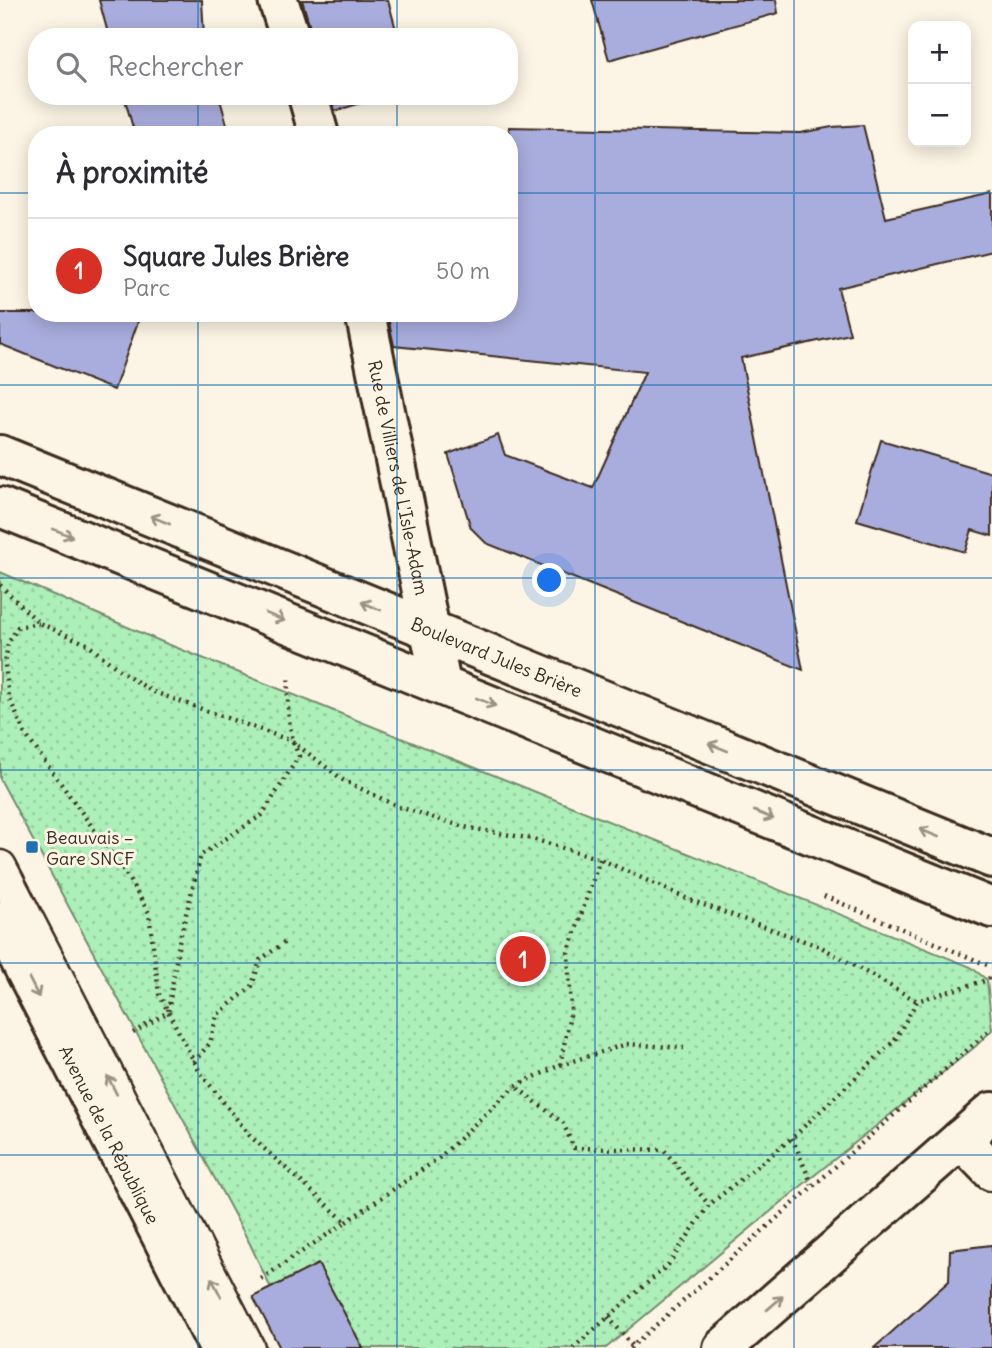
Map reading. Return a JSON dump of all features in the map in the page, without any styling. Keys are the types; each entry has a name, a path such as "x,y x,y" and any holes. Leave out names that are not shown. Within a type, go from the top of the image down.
{"main road":[{"path":"278,0 287,28"},
{"path":"311,105 316,126"},
{"name":"Rue de Villiers de L'Isle-Adam","path":"367,322 441,684"},
{"name":"Boulevard Jules Brière","path":"0,455 992,858"},
{"path":"0,507 992,908"},
{"name":"Avenue de la République","path":"0,921 219,1348"},
{"path":"723,1348 992,1112"},
{"path":"961,1139 992,1171"}],"lane":[{"path":"0,867 248,1348"}],"path":[{"path":"0,585 39,623 87,644 151,691 292,741 343,780 399,807 464,827 533,839 600,859 690,900 821,947 917,1001"},
{"path":"39,623 18,627 8,643 5,665 9,697 24,734 124,871 149,913 159,994 194,1062 250,1136 346,1222"},
{"path":"169,1012 179,942 201,855 262,815 299,757 292,741 288,690 290,669 307,629"},
{"path":"560,1065 570,1010 568,953 600,859"},
{"path":"194,1062 210,1043 217,1015 252,986 260,960 285,942"},
{"path":"573,1348 668,1265 709,1205 792,1138 895,1041 917,1001 987,980 992,976"},
{"path":"97,1054 169,1012"},
{"path":"608,1317 632,1347 992,1028"},
{"path":"224,1303 439,1158 515,1086 560,1065 627,1044 684,1048"},
{"path":"515,1086 563,1122 574,1148 664,1150 709,1205"},
{"path":"792,1138 813,1187"}],"green space":[{"path":"0,572 160,641 971,967 987,980 992,1030 976,1046 606,1348 299,1348 250,1244 0,779"}],"building":[{"path":"99,0 202,0 204,28 107,28"},
{"path":"302,0 388,0 396,28 310,28"},
{"path":"592,0 776,0 778,13 609,60"},
{"path":"127,105 222,105 227,126 132,126"},
{"path":"333,105 355,105 335,111"},
{"path":"863,125 886,218 992,194 992,251 838,288 850,334 741,358 803,670 486,543 471,528 448,454 498,435 505,455 593,488 645,372 394,346 389,322 518,322 518,127 800,133"},
{"path":"0,313 28,313 28,322 138,322 114,390 0,344"},
{"path":"881,440 992,473 992,536 972,530 965,552 857,520"},
{"path":"992,1245 992,1348 874,1348 949,1281 950,1250"},
{"path":"318,1264 363,1348 280,1348 253,1297"}],"place":[{"name":"Beauvais – Gare SNCF","path":"32,847"},
{"name":"Square Jules Brière","path":"523,959"}]}
